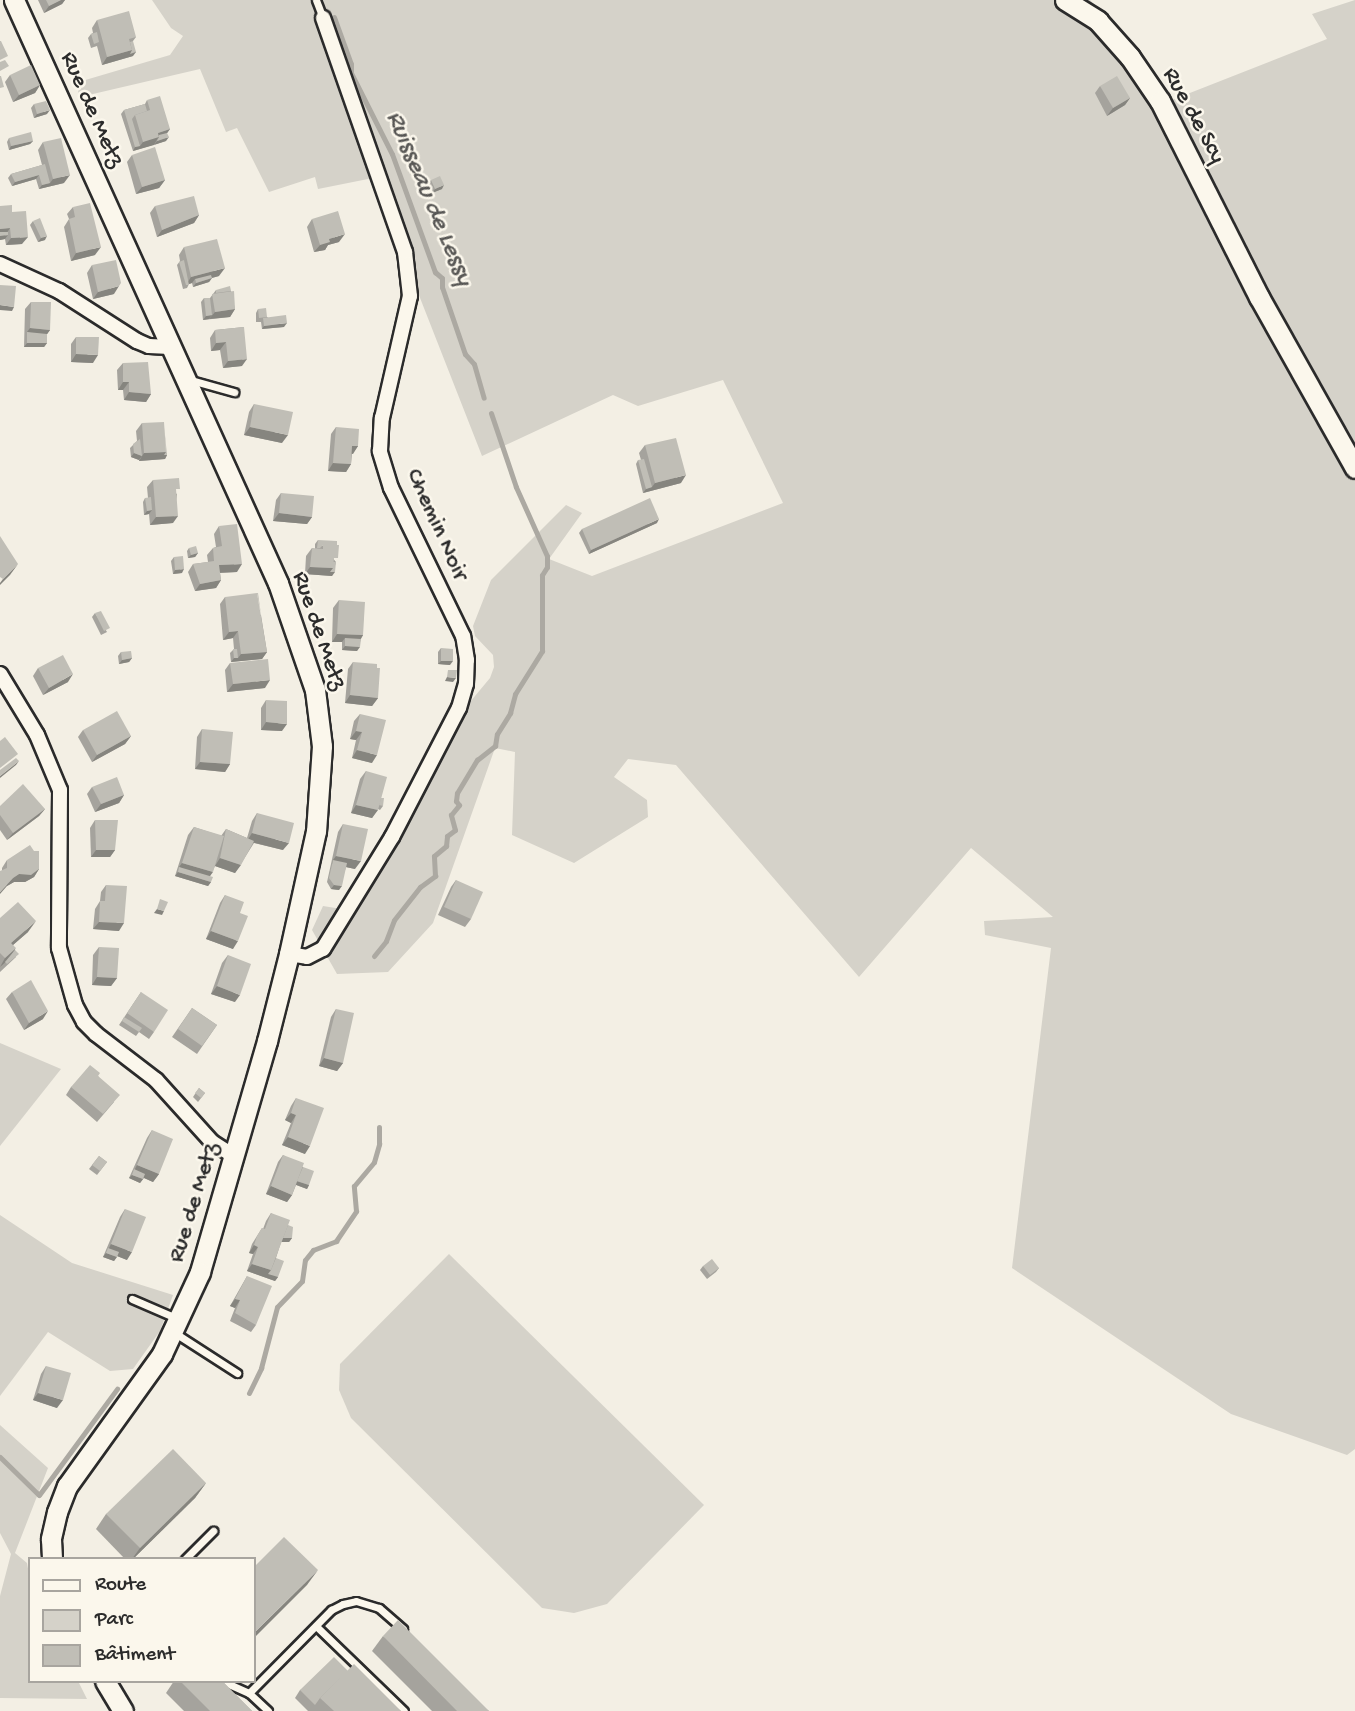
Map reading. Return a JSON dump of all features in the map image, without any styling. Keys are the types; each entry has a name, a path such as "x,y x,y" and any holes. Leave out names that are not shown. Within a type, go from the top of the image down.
{"main road":[{"name":"Rue de Metz","path":"14,0 278,583 315,690 321,734 320,797 289,954 235,1157 200,1272 178,1326 66,1486 51,1539 52,1557"},
{"name":"Rue de Scy","path":"1065,0 1098,21 1130,57 1160,101 1249,278 1355,468"},
{"path":"105,1683 122,1711"}],"street":[{"name":"Chemin Noir","path":"289,954 307,957 323,949 392,837 458,708 466,684 467,660 463,636 391,488 380,451 382,418 410,296 405,252 323,18"},
{"path":"0,264 59,291 137,341 149,346 170,347"},
{"path":"0,674 43,746 60,790 59,948 75,1005 84,1022 96,1034 156,1080 212,1142 235,1157"}],"lane":[{"path":"316,0 323,18"},
{"path":"186,378 234,392"},
{"path":"132,1299 178,1326 237,1373"},
{"path":"187,1557 214,1531"},
{"path":"249,1693 331,1610 356,1601 379,1608 411,1637"},
{"path":"316,1626 404,1711"},
{"path":"226,1683 249,1693 268,1711"}],"green space":[{"path":"152,0 1090,0 1141,52 1172,100 1327,39 1312,14 1355,0 1355,1449 1347,1455 1231,1414 1012,1268 1051,948 985,935 984,921 1053,917 971,848 859,977 676,765 628,759 614,777 647,800 648,817 574,863 512,835 515,752 495,748 433,923 388,972 337,974 312,930 323,906 354,911 465,708 490,678 494,667 493,655 475,636 473,626 491,580 566,505 582,513 549,559 592,576 783,503 723,380 638,406 613,395 482,456 373,178 318,189 315,177 269,192 237,128 226,132 200,69 80,97 78,91 82,81 170,55 183,36 171,28"},
{"path":"0,1043 61,1069 0,1146"},
{"path":"0,1215 72,1263 173,1295 160,1331 133,1369 110,1371 48,1332 0,1396"},
{"path":"449,1254 704,1505 607,1604 574,1613 542,1608 351,1418 339,1390 340,1364"},
{"path":"0,1425 48,1468 15,1553 27,1563 28,1569 28,1683 79,1683 87,1699 0,1698 0,1596 11,1554 0,1533"}],"building":[{"path":"46,0 61,0 49,6"},
{"path":"129,11 136,37 129,39 132,50 107,57 97,20"},
{"path":"97,32 99,42 94,44 91,34"},
{"path":"0,41 8,56 0,60"},
{"path":"133,41 136,52 130,54 130,42"},
{"path":"5,60 9,66 0,71 0,62"},
{"path":"31,65 40,85 19,95 10,75"},
{"path":"1117,76 1130,98 1113,108 1100,86"},
{"path":"160,96 170,129 158,133 159,137 143,142 135,115 150,110 147,100"},
{"path":"46,101 50,110 37,114 34,104"},
{"path":"145,104 147,111 135,115 132,119 140,146 135,147 124,110"},
{"path":"31,132 33,141 11,146 9,138"},
{"path":"167,133 169,137 157,141 159,135"},
{"path":"61,138 70,175 53,179 43,142"},
{"path":"155,147 165,180 142,187 132,155"},
{"path":"45,164 50,183 42,185 39,175 15,182 11,174"},
{"path":"440,176 444,185 435,189 431,180"},
{"path":"194,196 199,215 162,230 155,206"},
{"path":"90,203 101,247 76,253 69,219 75,217 73,207"},
{"path":"12,205 12,212 26,211 28,237 11,238 10,228 0,229 0,206"},
{"path":"338,211 345,234 320,245 312,219"},
{"path":"40,218 47,236 41,238 33,221"},
{"path":"217,239 225,268 191,277 184,247"},
{"path":"116,260 121,283 98,292 92,265"},
{"path":"184,260 189,285 186,285 179,262"},
{"path":"211,275 212,278 196,283 195,279"},
{"path":"0,285 16,286 14,307 0,305"},
{"path":"230,286 231,291 216,293 216,290"},
{"path":"234,291 235,309 215,312 212,294"},
{"path":"204,298 210,298 212,315 206,316"},
{"path":"31,302 51,302 50,330 30,328"},
{"path":"266,308 267,317 259,318 258,309"},
{"path":"286,315 287,323 264,326 263,318"},
{"path":"244,327 247,359 228,361 226,342 216,343 215,330"},
{"path":"27,332 47,334 47,343 27,343"},
{"path":"76,337 99,337 98,355 76,354"},
{"path":"148,362 151,394 129,392 129,382 123,382 123,363"},
{"path":"254,404 293,412 288,435 250,427"},
{"path":"164,422 166,452 144,453 142,423"},
{"path":"336,427 359,429 358,446 352,446 351,464 333,463"},
{"path":"676,438 686,475 655,483 645,445"},
{"path":"140,439 142,456 134,453 133,444"},
{"path":"644,459 652,487 646,489 638,460"},
{"path":"179,478 180,489 176,489 178,516 156,517 153,480"},
{"path":"281,493 314,496 312,517 279,513"},
{"path":"151,497 152,510 147,511 145,498"},
{"path":"650,498 659,519 591,550 582,529"},
{"path":"237,524 242,564 219,565 221,580 200,584 193,564 214,561 213,548 222,546 219,526"},
{"path":"0,536 18,564 3,579 0,577"},
{"path":"318,540 337,541 337,545 317,548"},
{"path":"323,545 339,545 338,558 334,558 333,568 310,567 312,548 323,549"},
{"path":"196,546 198,553 191,555 189,548"},
{"path":"183,556 184,569 175,570 174,557"},
{"path":"333,562 336,562 335,572 330,572 333,568"},
{"path":"257,593 267,652 241,654 238,631 229,632 225,597"},
{"path":"339,600 365,602 363,635 337,634"},
{"path":"101,611 110,628 104,631 95,613"},
{"path":"345,638 361,639 360,647 345,646"},
{"path":"441,648 453,649 453,661 441,661"},
{"path":"233,649 237,649 238,658 234,658"},
{"path":"131,651 132,658 122,660 121,652"},
{"path":"63,655 73,674 49,688 38,668"},
{"path":"268,659 270,680 233,684 230,663"},
{"path":"353,662 377,664 377,668 380,668 378,698 350,695"},
{"path":"448,670 457,670 456,678 447,677"},
{"path":"266,700 287,701 287,724 266,722"},
{"path":"117,711 131,736 97,755 83,730"},
{"path":"360,714 386,720 377,755 357,750 362,732 356,731"},
{"path":"202,729 233,732 230,764 200,762"},
{"path":"5,737 18,754 0,768 0,741"},
{"path":"16,758 19,761 0,776 0,770"},
{"path":"366,771 387,777 378,810 356,805"},
{"path":"117,777 124,795 101,804 92,787"},
{"path":"23,784 45,809 13,833 0,815 0,806"},
{"path":"257,813 294,823 289,843 252,833"},
{"path":"95,820 118,820 115,850 96,850"},
{"path":"343,824 368,829 361,861 336,856"},
{"path":"194,827 224,836 213,872 182,863"},
{"path":"226,829 254,841 241,865 220,858"},
{"path":"30,845 34,851 39,851 39,869 31,875 19,874 0,892 0,871 7,868 7,860"},
{"path":"333,860 347,863 342,886 334,885 329,878"},
{"path":"179,867 213,877 211,882 178,872"},
{"path":"456,880 483,892 471,919 444,907"},
{"path":"106,885 127,886 124,923 99,922 100,901 105,901"},
{"path":"225,895 244,902 240,913 248,916 238,941 211,931"},
{"path":"160,899 168,902 164,911 157,909"},
{"path":"18,902 36,921 11,943 16,948 5,958 0,953 0,918"},
{"path":"99,947 119,948 117,978 97,977"},
{"path":"15,950 19,954 7,964 5,962"},
{"path":"228,955 251,964 240,995 217,986"},
{"path":"31,980 48,1011 29,1023 12,992"},
{"path":"141,992 168,1010 154,1032 127,1013"},
{"path":"192,1008 217,1025 202,1046 178,1029"},
{"path":"336,1009 354,1013 343,1063 324,1058"},
{"path":"124,1017 142,1028 139,1032 122,1021"},
{"path":"90,1065 100,1073 98,1076 120,1095 103,1114 71,1087"},
{"path":"199,1088 205,1093 201,1098 195,1093"},
{"path":"296,1098 324,1108 310,1146 288,1137 296,1115 291,1113"},
{"path":"152,1130 173,1139 159,1174 137,1165"},
{"path":"283,1155 304,1163 292,1195 271,1186"},
{"path":"99,1156 107,1162 100,1171 92,1165"},
{"path":"303,1167 314,1171 309,1185 297,1181"},
{"path":"134,1169 145,1174 143,1179 132,1175"},
{"path":"125,1209 146,1217 132,1252 111,1244"},
{"path":"271,1213 290,1220 271,1270 252,1264 258,1247 254,1245 257,1236 262,1228 265,1229"},
{"path":"288,1225 293,1227 292,1238 283,1238"},
{"path":"108,1248 119,1252 117,1257 106,1253"},
{"path":"276,1258 284,1261 278,1277 268,1274"},
{"path":"712,1259 719,1268 710,1275 703,1266"},
{"path":"247,1276 272,1286 256,1325 235,1313 240,1300 235,1299"},
{"path":"46,1366 71,1373 63,1400 38,1393"},
{"path":"173,1449 206,1483 140,1548 106,1514"},
{"path":"284,1537 318,1570 256,1631 256,1565"},
{"path":"398,1620 489,1711 457,1711 383,1636"},
{"path":"334,1657 348,1671 315,1705 300,1690"},
{"path":"354,1664 401,1711 334,1711 320,1698"},
{"path":"182,1683 224,1683 252,1711 210,1711"}],"waterway":[{"name":"Ruisseau de Lessy","path":"334,17 351,64 351,73 392,154 435,272 442,278 442,287 465,354 474,364 484,398"},
{"name":"Ruisseau de Lessy","path":"374,956 386,941 394,920 420,887 435,876 434,856 446,846 447,836 455,830 451,815 459,805 456,801 457,793 477,760 495,746 497,734 510,713 515,694 542,651 542,575 547,567 547,556 516,487 491,413"},
{"name":"Ruisseau de Lessy","path":"249,1393 261,1368 277,1307 302,1281 305,1260 313,1250 336,1241 356,1211 354,1186 374,1162 379,1144 379,1127"},
{"name":"Ruisseau de Lessy","path":"0,1457 39,1495 117,1389"}]}
